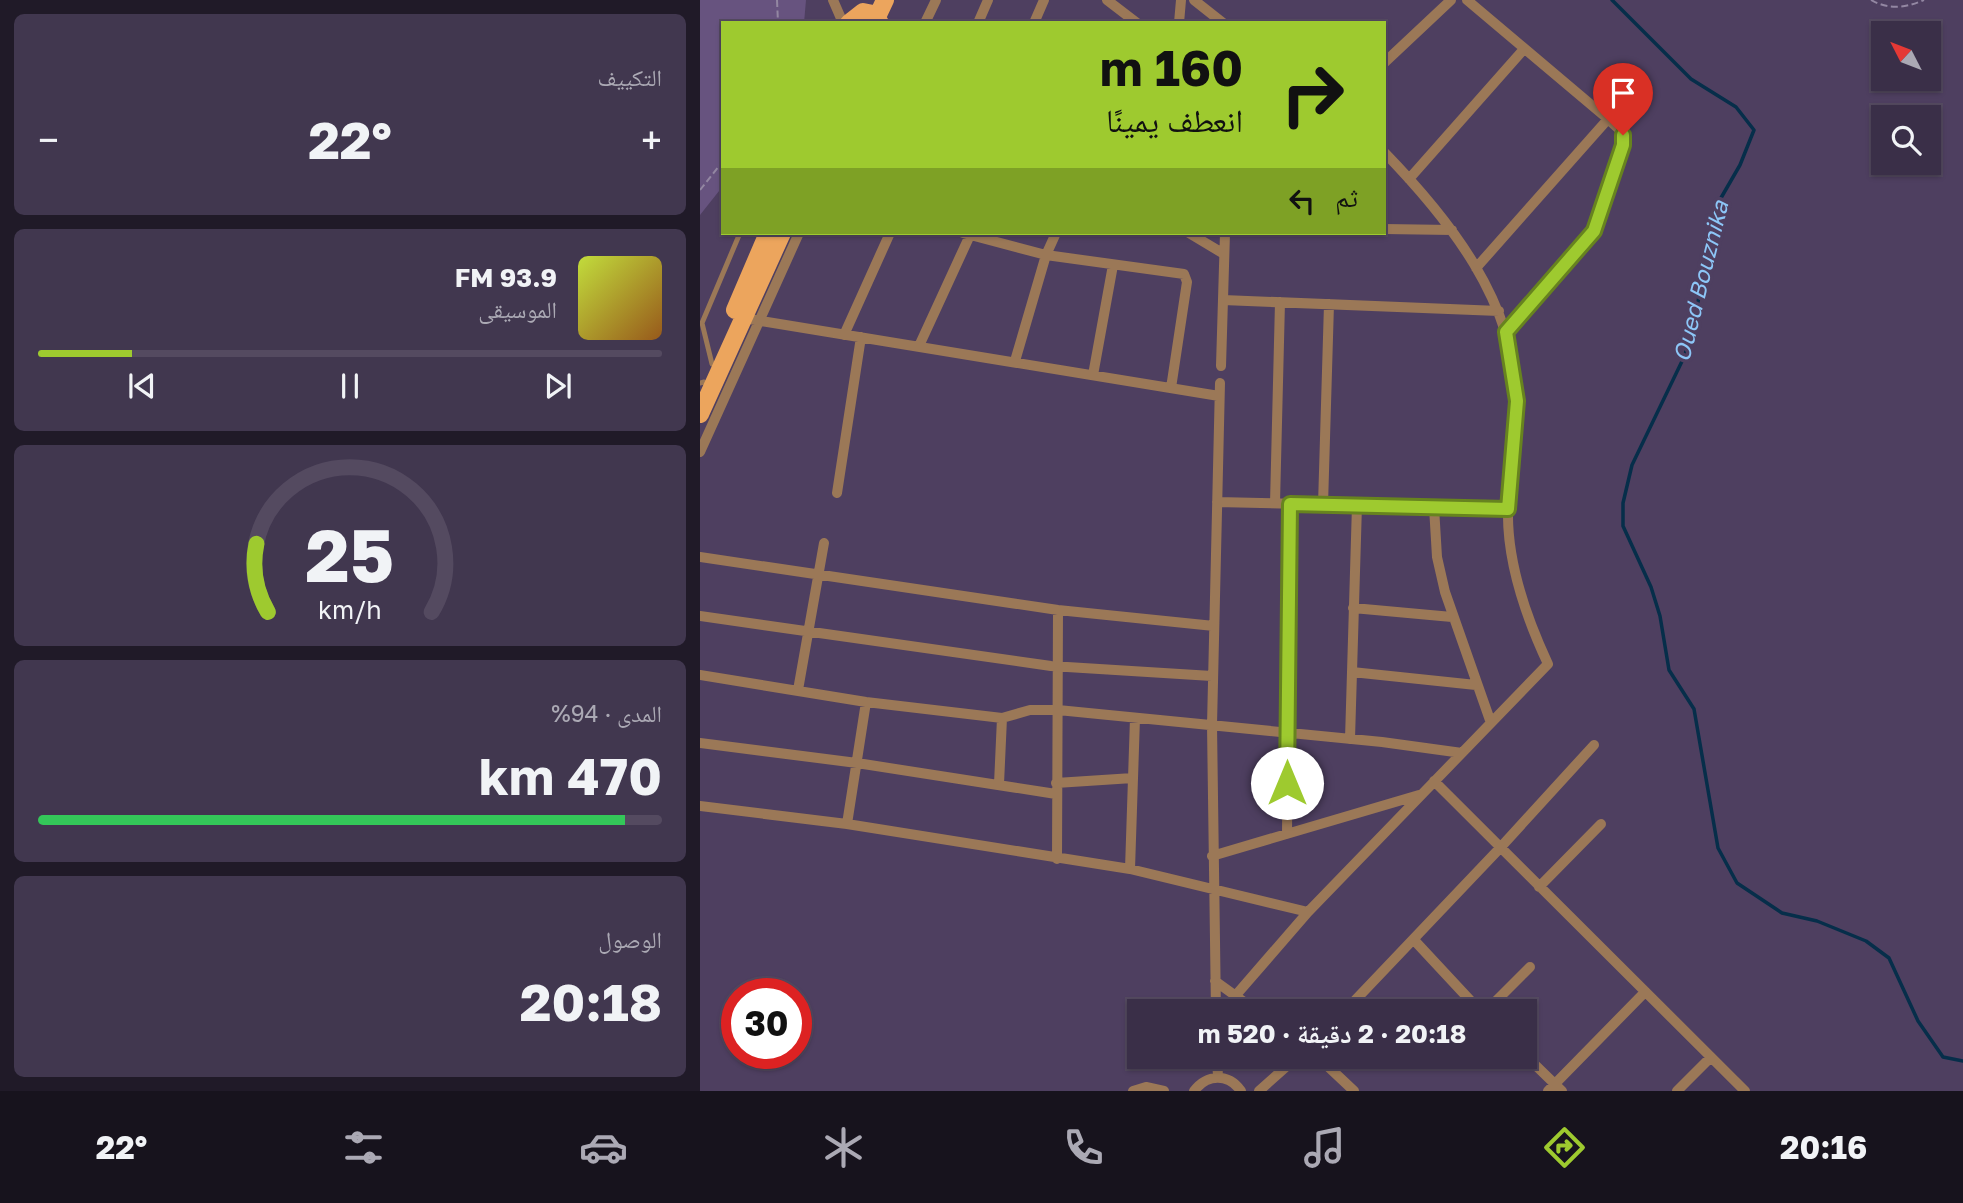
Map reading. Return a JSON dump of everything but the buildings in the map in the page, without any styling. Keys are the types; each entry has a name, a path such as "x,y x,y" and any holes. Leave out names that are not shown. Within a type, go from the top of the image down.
{"main road":[{"path":"859,15 885,0"},
{"path":"701,386 767,235"},
{"path":"700,414 750,321 781,235"}],"street":[{"path":"833,0 859,15"},
{"path":"926,21 936,0"},
{"path":"979,21 988,0"},
{"path":"1037,21 1044,0"},
{"path":"1107,0 1134,21"},
{"path":"1180,21 1181,0"},
{"path":"1194,0 1220,21"},
{"path":"1386,61 1451,0"},
{"path":"1467,0 1608,119 1620,130 1624,140 1594,231 1506,332"},
{"path":"1409,179 1524,49"},
{"path":"1476,268 1608,119"},
{"path":"1236,995 1308,912 1549,664 1538,642 1514,570 1508,509 1517,401 1506,332 1499,311 1452,230 1386,154"},
{"path":"1386,229 1452,230"},
{"path":"700,452 750,321 798,235"},
{"path":"844,335 889,235"},
{"path":"919,346 968,235"},
{"path":"972,235 1046,255 1180,273 1187,279 1171,388"},
{"path":"1015,361 1046,255 1055,235"},
{"path":"1192,235 1224,254"},
{"path":"1221,366 1225,235"},
{"path":"1093,374 1113,265"},
{"path":"1223,300 1499,311"},
{"path":"1275,503 1279,302"},
{"path":"1322,505 1329,304"},
{"path":"750,321 1015,361 1219,396"},
{"path":"837,493 861,337"},
{"path":"1216,999 1212,889 1212,676 1220,383"},
{"path":"1217,502 1508,509"},
{"path":"1287,834 1290,504"},
{"path":"1350,739 1357,505"},
{"path":"1434,507 1437,557 1452,617 1491,723"},
{"path":"798,691 824,542"},
{"path":"700,557 1058,610 1214,625"},
{"path":"1353,608 1452,617"},
{"path":"1057,859 1058,610"},
{"path":"700,616 1058,667 1212,676"},
{"path":"1352,672 1476,685"},
{"path":"700,675 866,702 1002,718 1030,710 1058,710 1462,753"},
{"path":"847,824 866,702"},
{"path":"999,784 1002,718"},
{"path":"1130,869 1135,718"},
{"path":"700,743 999,784 1056,788 1133,778"},
{"path":"1357,999 1594,745"},
{"path":"1434,781 1745,1091"},
{"path":"1212,856 1421,794"},
{"path":"700,806 847,824 1130,869 1308,912"},
{"path":"1539,887 1601,824"},
{"path":"1414,940 1471,999"},
{"path":"1497,999 1530,967"},
{"path":"1215,981 1241,999"},
{"path":"1537,1069 1555,1089 1645,992"},
{"path":"1677,1091 1711,1057"},
{"path":"1218,1069 1218,1077"},
{"path":"1259,1091 1284,1069"},
{"path":"1331,1069 1354,1091"},
{"path":"1194,1091 1204,1080 1218,1077 1231,1081 1241,1091"},
{"path":"1133,1091 1146,1087 1164,1091"}],"lane":[{"path":"712,364 702,323 739,235"}],"path":[{"path":"777,0 778,21"},
{"path":"1871,0 1890,7 1905,7 1924,0"},
{"path":"700,190 721,164"}],"shaded area":[{"path":"700,0 806,0 804,21 721,21 721,189 700,215"}],"waterway":[{"name":"Oued Bouznika","path":"1612,0 1691,79 1736,107 1754,130 1740,165 1714,210 1698,302 1685,355 1632,465 1623,503 1623,526 1651,587 1660,616 1669,670 1694,709 1718,848 1737,883 1782,913 1817,921 1866,941 1889,958 1918,1021 1943,1057 1963,1061"}],"route":[{"path":"1287,783 1290,504 1508,509 1517,401 1506,332 1594,231 1623,145 1623,135"}]}
